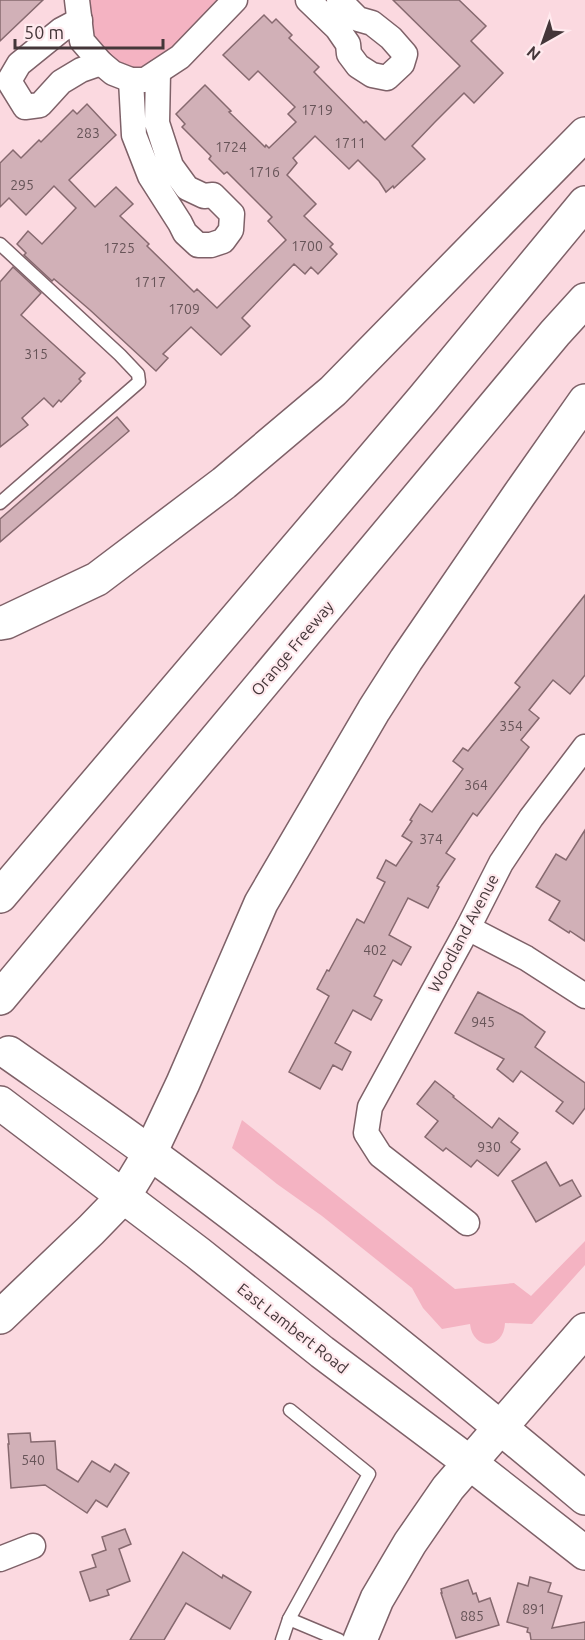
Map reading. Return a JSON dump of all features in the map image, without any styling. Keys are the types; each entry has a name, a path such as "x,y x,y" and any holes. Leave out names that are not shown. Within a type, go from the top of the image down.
{"main road":[{"path":"0,623 98,579 224,483 333,391 585,134"},
{"path":"0,896 423,399 585,203"},
{"name":"Orange Freeway","path":"5,992 585,300"},
{"path":"0,1317 124,1196 150,1153 183,1083 261,903 368,720 406,660 512,504 585,402"},
{"path":"9,1053 150,1153 331,1290 585,1498"},
{"name":"East Lambert Road","path":"0,1103 124,1196 322,1352 585,1553"},
{"path":"360,1640 377,1599 410,1543 448,1488 585,1330"}],"street":[{"path":"78,10 82,41 101,63 113,73 130,80 145,80 180,57 235,0"},
{"path":"308,0 337,28 348,44 350,54 358,66 372,75 387,78 402,64 405,54 391,38 372,23 358,19 339,0"},
{"path":"78,10 61,30 19,64 9,81 25,107 40,105 61,82 81,70 101,63"},
{"path":"348,44 360,26 372,23"},
{"path":"158,72 158,123 171,166 188,188 204,196"},
{"path":"130,80 134,135 150,176 185,233 198,245 211,245 223,241 231,230 232,214 213,195 204,196 189,207 180,223"},
{"name":"Woodland Avenue","path":"467,1223 380,1155 366,1132 370,1107 501,863 531,818 585,747"},
{"path":"468,928 526,958 585,996"},
{"path":"0,1559 33,1546"}],"lane":[{"path":"0,244 120,355 138,374 139,382 0,503"},
{"path":"282,1640 290,1618 369,1474 290,1410"},
{"path":"290,1618 339,1640"}],"shaded area":[{"path":"86,0 222,0 182,44 140,69 111,63 95,46"},
{"path":"242,1120 455,1289 514,1283 531,1296 585,1241 585,1265 532,1324 505,1323 500,1338 494,1342 482,1343 472,1333 470,1324 442,1329 423,1308 412,1288 232,1148"}],"building":[{"path":"0,0 43,0 0,41"},
{"path":"393,0 459,0 486,26 471,41 503,73 474,103 464,93 435,122 412,146 425,159 394,188 393,186 386,192 379,181 358,160 349,169 315,136 293,158 297,163 287,175 316,204 304,216 333,244 330,247 337,254 318,274 311,267 305,274 294,264 242,318 250,326 221,355 191,327 163,354 168,358 156,371 90,310 54,279 52,281 24,255 26,253 17,244 28,231 42,244 76,208 54,186 26,215 9,198 0,207 0,163 13,150 21,158 39,140 41,142 73,110 77,114 87,104 116,135 69,180 95,207 116,187 133,204 120,216 194,292 197,289 217,308 286,240 268,221 272,217 227,172 224,174 209,159 211,156 182,127 185,124 176,114 205,85 265,147 266,145 269,148 296,122 288,114 295,107 258,71 249,80 223,55 264,15 272,23 276,19 292,35 289,38 319,67 314,72 364,123 366,121 385,140 460,66"},
{"path":"13,267 41,293 21,315 85,373 79,379 81,381 53,407 44,398 22,418 28,425 0,447 0,282"},
{"path":"117,417 129,431 0,542 0,519"},
{"path":"585,595 585,675 570,694 553,680 529,710 539,718 521,740 529,747 477,816 473,813 446,853 455,859 437,886 439,887 428,908 408,898 389,935 411,947 401,965 393,960 374,996 382,1000 371,1020 353,1010 335,1043 351,1052 342,1070 333,1065 320,1089 289,1072 329,996 317,989 327,970 329,971 357,919 364,923 385,882 377,878 386,860 396,866 412,842 402,836 412,821 410,820 420,804 432,812 463,769 453,761 463,748 468,751 520,687 515,683"},
{"path":"585,830 585,941 549,920 560,901 536,887 556,854 566,860"},
{"path":"478,992 522,1015 545,1032 535,1047 585,1083 585,1108 573,1124 556,1111 563,1102 521,1071 513,1082 497,1069 504,1059 455,1033"},
{"path":"435,1081 492,1128 499,1118 518,1133 511,1142 520,1149 498,1176 477,1160 471,1167 446,1148 443,1151 425,1137 438,1121 417,1104"},
{"path":"546,1162 560,1186 572,1180 581,1196 536,1222 512,1181"},
{"path":"30,1433 31,1442 55,1441 57,1469 78,1482 92,1461 110,1472 115,1464 129,1473 107,1507 96,1500 87,1513 45,1485 11,1488 8,1434"},
{"path":"125,1529 131,1544 119,1549 130,1581 107,1590 109,1595 90,1601 80,1572 96,1567 92,1555 106,1550 102,1537"},
{"path":"183,1552 222,1578 223,1575 251,1592 230,1629 186,1603 164,1640 130,1640"},
{"path":"530,1577 551,1583 548,1592 562,1596 552,1628 585,1622 585,1640 531,1640 530,1633 527,1632 528,1628 507,1622 518,1583 528,1586"},
{"path":"468,1580 479,1602 490,1598 499,1625 456,1638 441,1589"}]}
